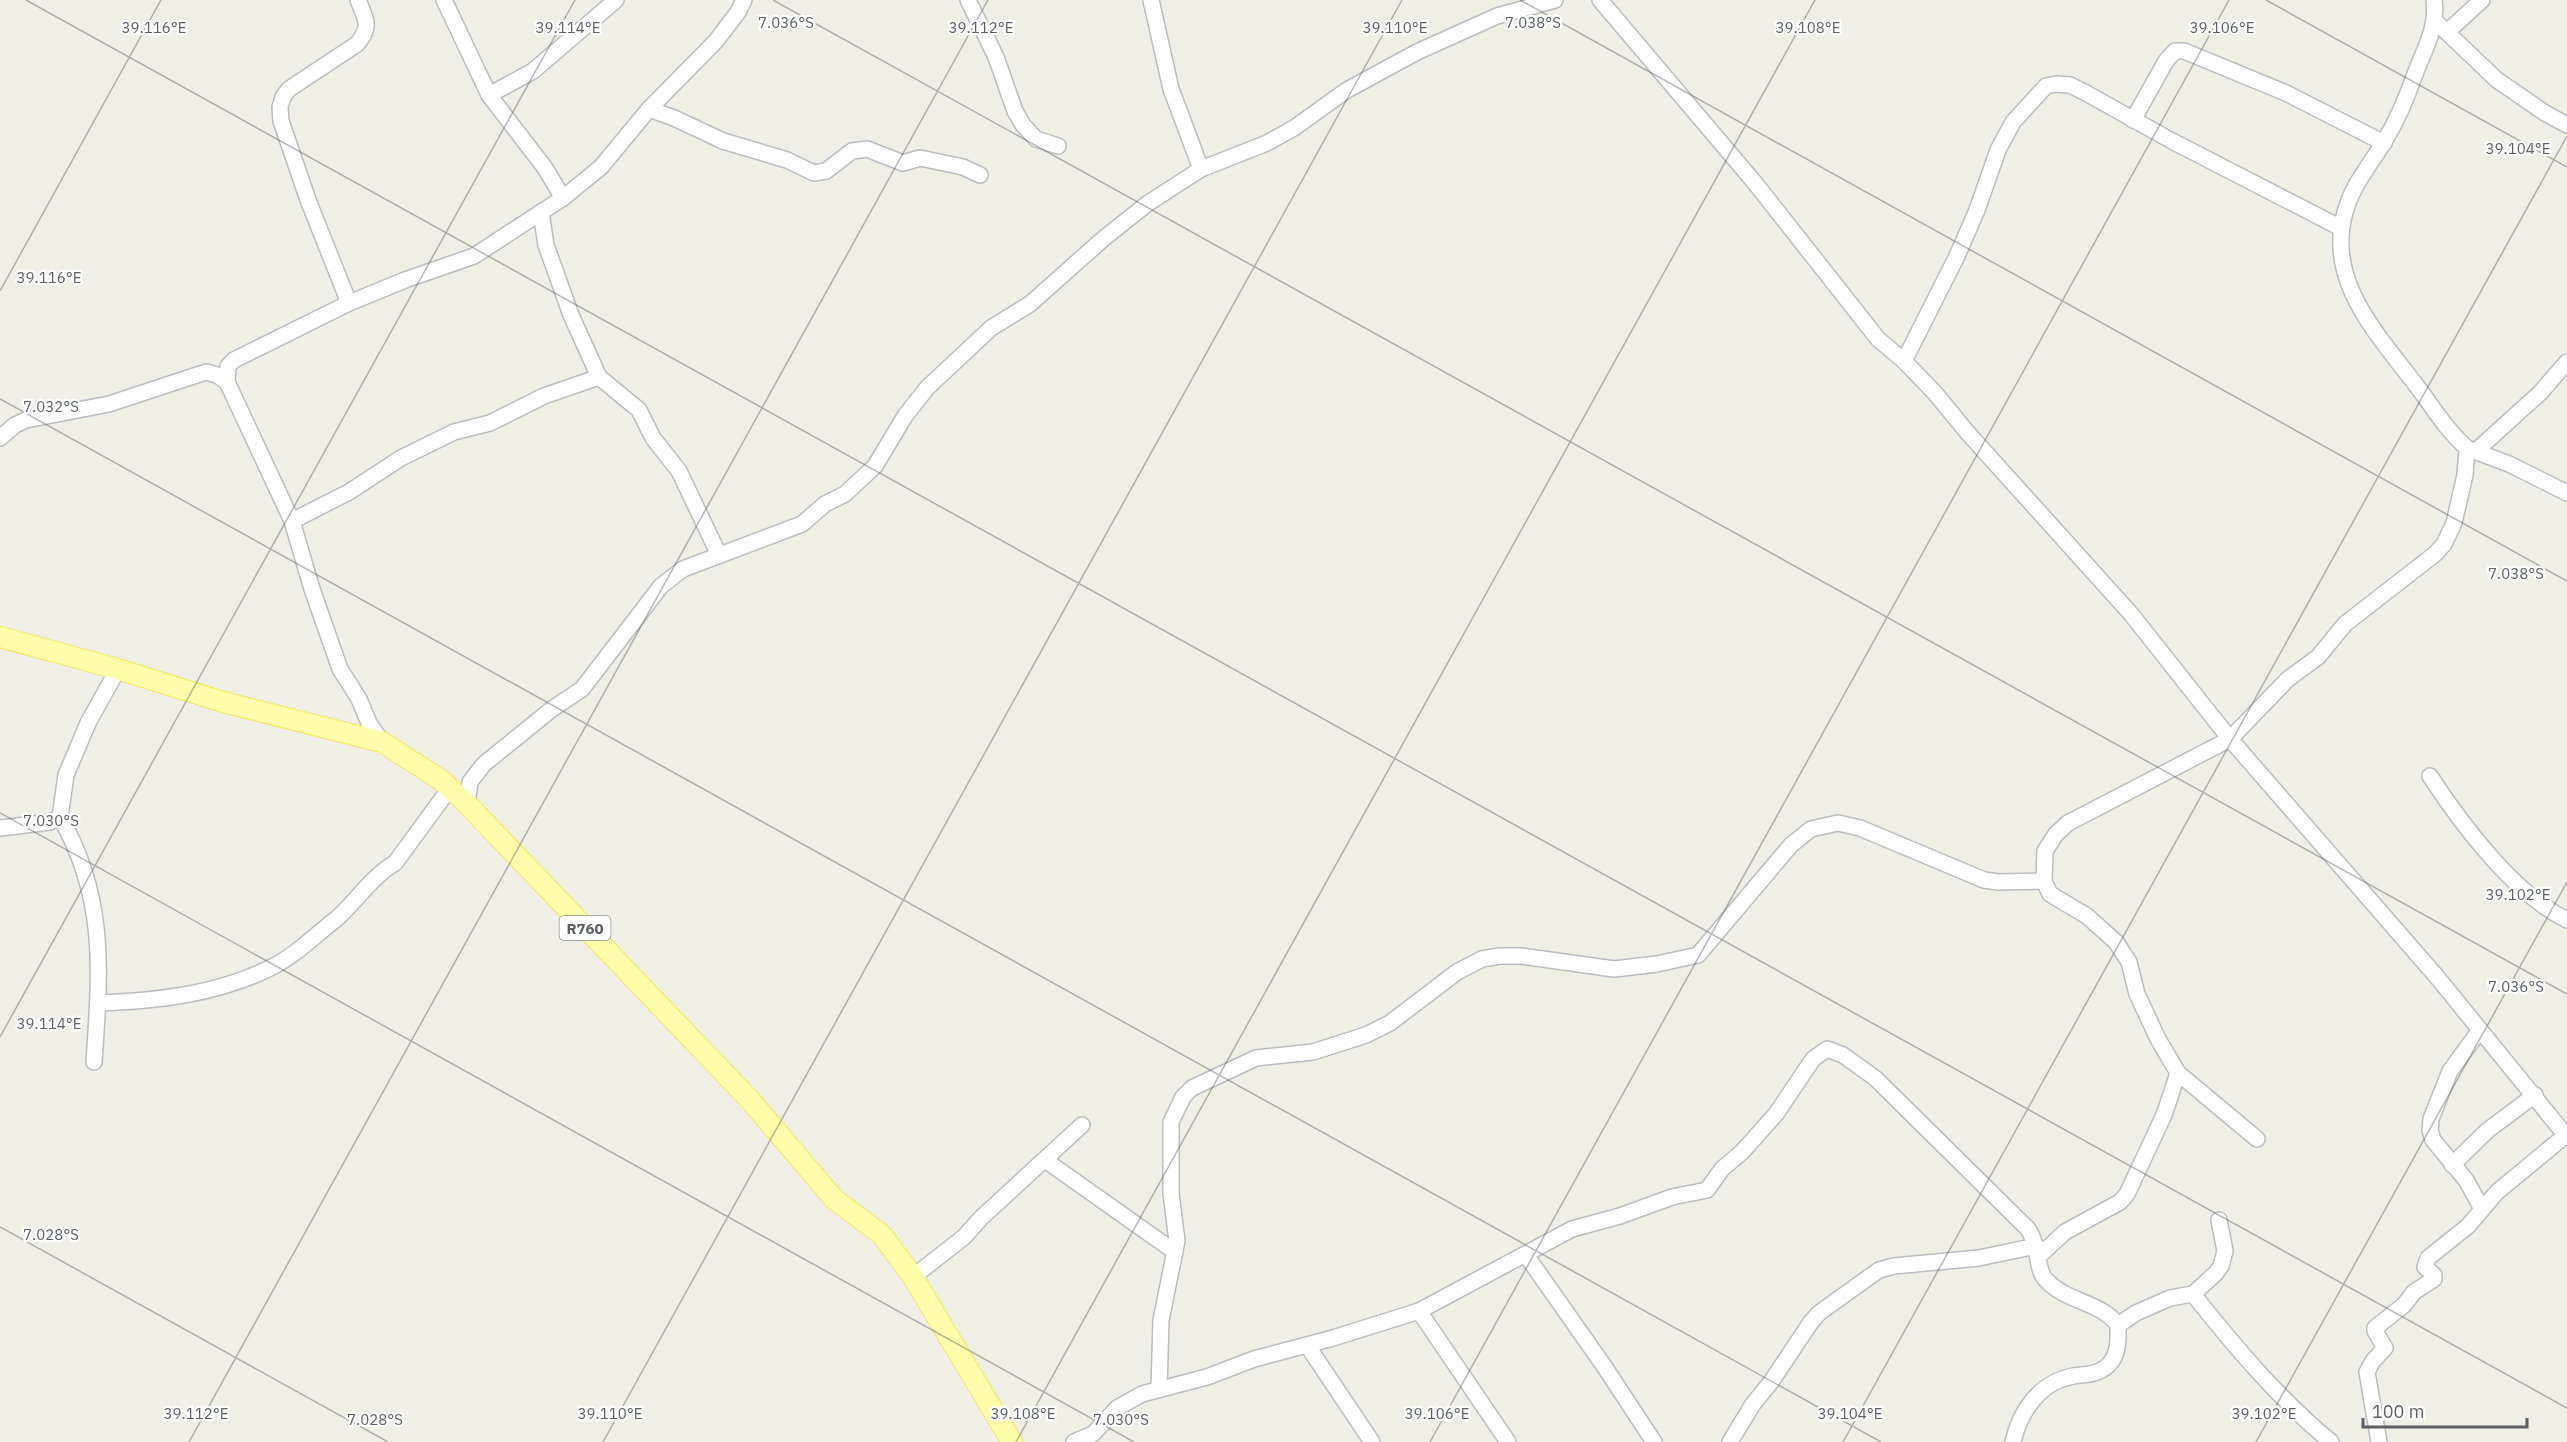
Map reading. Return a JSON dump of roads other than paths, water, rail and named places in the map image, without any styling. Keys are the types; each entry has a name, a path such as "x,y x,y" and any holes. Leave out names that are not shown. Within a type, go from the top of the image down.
{"main road":[{"name":"R760","path":"0,637 118,669 223,702 382,742 408,757 450,788 750,1100 834,1199 882,1235 913,1277 1012,1442"}],"street":[{"path":"349,303 308,200 281,121 280,107 289,89 357,44 365,34 367,25 358,0"},
{"path":"444,0 489,95 545,168 563,198"},
{"path":"489,95 533,71 616,0"},
{"path":"382,742 340,669 312,589 292,521 227,382 228,366 234,360 349,303 405,280 474,256 563,198 601,167 649,110 716,41 738,12 744,0"},
{"path":"968,0 996,57 1015,111 1023,125 1036,139 1058,146"},
{"path":"1151,0 1171,89 1201,169"},
{"path":"467,804 470,782 484,764 552,709 582,689 661,586 683,569 802,524 825,504 845,494 875,466 905,416 927,388 991,328 1030,304 1102,239 1147,204 1201,169 1267,143 1294,128 1347,90 1417,52 1497,16 1555,0"},
{"path":"1600,0 1755,183 1878,339 1904,361 2131,614 2230,739 2351,875 2535,1095 2566,1136 2497,1192 2468,1226 2426,1261 2425,1267 2434,1275 2434,1279 2414,1292 2404,1305 2375,1328 2385,1348 2367,1372 2379,1442"},
{"path":"2434,0 2435,21 2404,105 2348,201 2340,228 2346,281 2385,345 2449,432 2472,449 2567,494"},
{"path":"2447,32 2482,0"},
{"path":"2435,21 2497,80 2567,125"},
{"path":"2133,120 2166,61 2175,51 2184,51 2286,93 2384,142"},
{"path":"1904,361 1969,229 1998,150 2013,122 2029,102 2046,87 2056,84 2070,85 2340,228"},
{"path":"649,110 674,117 723,141 787,160 814,173 826,171 852,151 867,149 903,163 920,158 963,167 980,175"},
{"path":"541,212 546,245 571,315 599,377 639,410 653,438 679,471 719,555"},
{"path":"2257,1139 2178,1073 2146,1015 2133,972 2124,953 2097,924 2050,894 2044,881 2046,851 2056,834 2068,823 2230,739 2288,680 2318,657 2345,624 2435,554 2444,544 2457,512 2472,449 2540,393 2567,362"},
{"path":"0,438 15,425 26,420 109,405 206,372 217,375 227,382"},
{"path":"292,521 349,492 401,458 454,432 490,423 544,396 599,377"},
{"path":"94,1062 100,968 95,916 88,879 60,817 66,775 88,723 118,669"},
{"path":"2430,776 2456,815 2489,854 2525,891 2567,920"},
{"path":"98,1003 143,1001 194,993 272,967 298,950 351,906 385,869 395,863 450,788"},
{"path":"0,828 50,822 60,817"},
{"path":"1158,1389 1163,1304 1175,1252 1177,1227 1171,1193 1171,1122 1179,1103 1192,1088 1256,1058 1313,1052 1366,1035 1390,1023 1457,972 1482,959 1521,956 1614,969 1657,964 1698,955 1791,845 1811,829 1820,825 1838,823 1860,828 1984,880 2044,881"},
{"path":"2480,1030 2450,1071 2430,1126 2433,1140 2466,1180 2482,1209"},
{"path":"1074,1442 1093,1434 1108,1416 1128,1400 1158,1389 1207,1377 1254,1359 1419,1311 1572,1229 1620,1216 1672,1197 1707,1190 1722,1169 1742,1152 1776,1114 1813,1059 1827,1049 1843,1055 1889,1091 2028,1230 2037,1251 2041,1272 2049,1284 2104,1311 2118,1325 2118,1346 2110,1363 2095,1373 2071,1376 2049,1383 2028,1406 2013,1442"},
{"path":"1731,1442 1753,1404 1771,1383 1811,1322 1879,1270 1894,1266 2037,1251 2060,1235 2120,1202 2127,1194 2164,1115 2178,1073"},
{"path":"2452,1165 2488,1130 2535,1095"},
{"path":"913,1277 964,1237 981,1218 1082,1125"},
{"path":"1045,1160 1175,1252"},
{"path":"2118,1325 2136,1313 2170,1298 2193,1294 2216,1273 2224,1260 2225,1251 2219,1220"},
{"path":"1526,1255 1654,1442"},
{"path":"2193,1294 2244,1357 2294,1410 2331,1442"},
{"path":"1419,1311 1508,1442"},
{"path":"1307,1345 1372,1442"}]}
